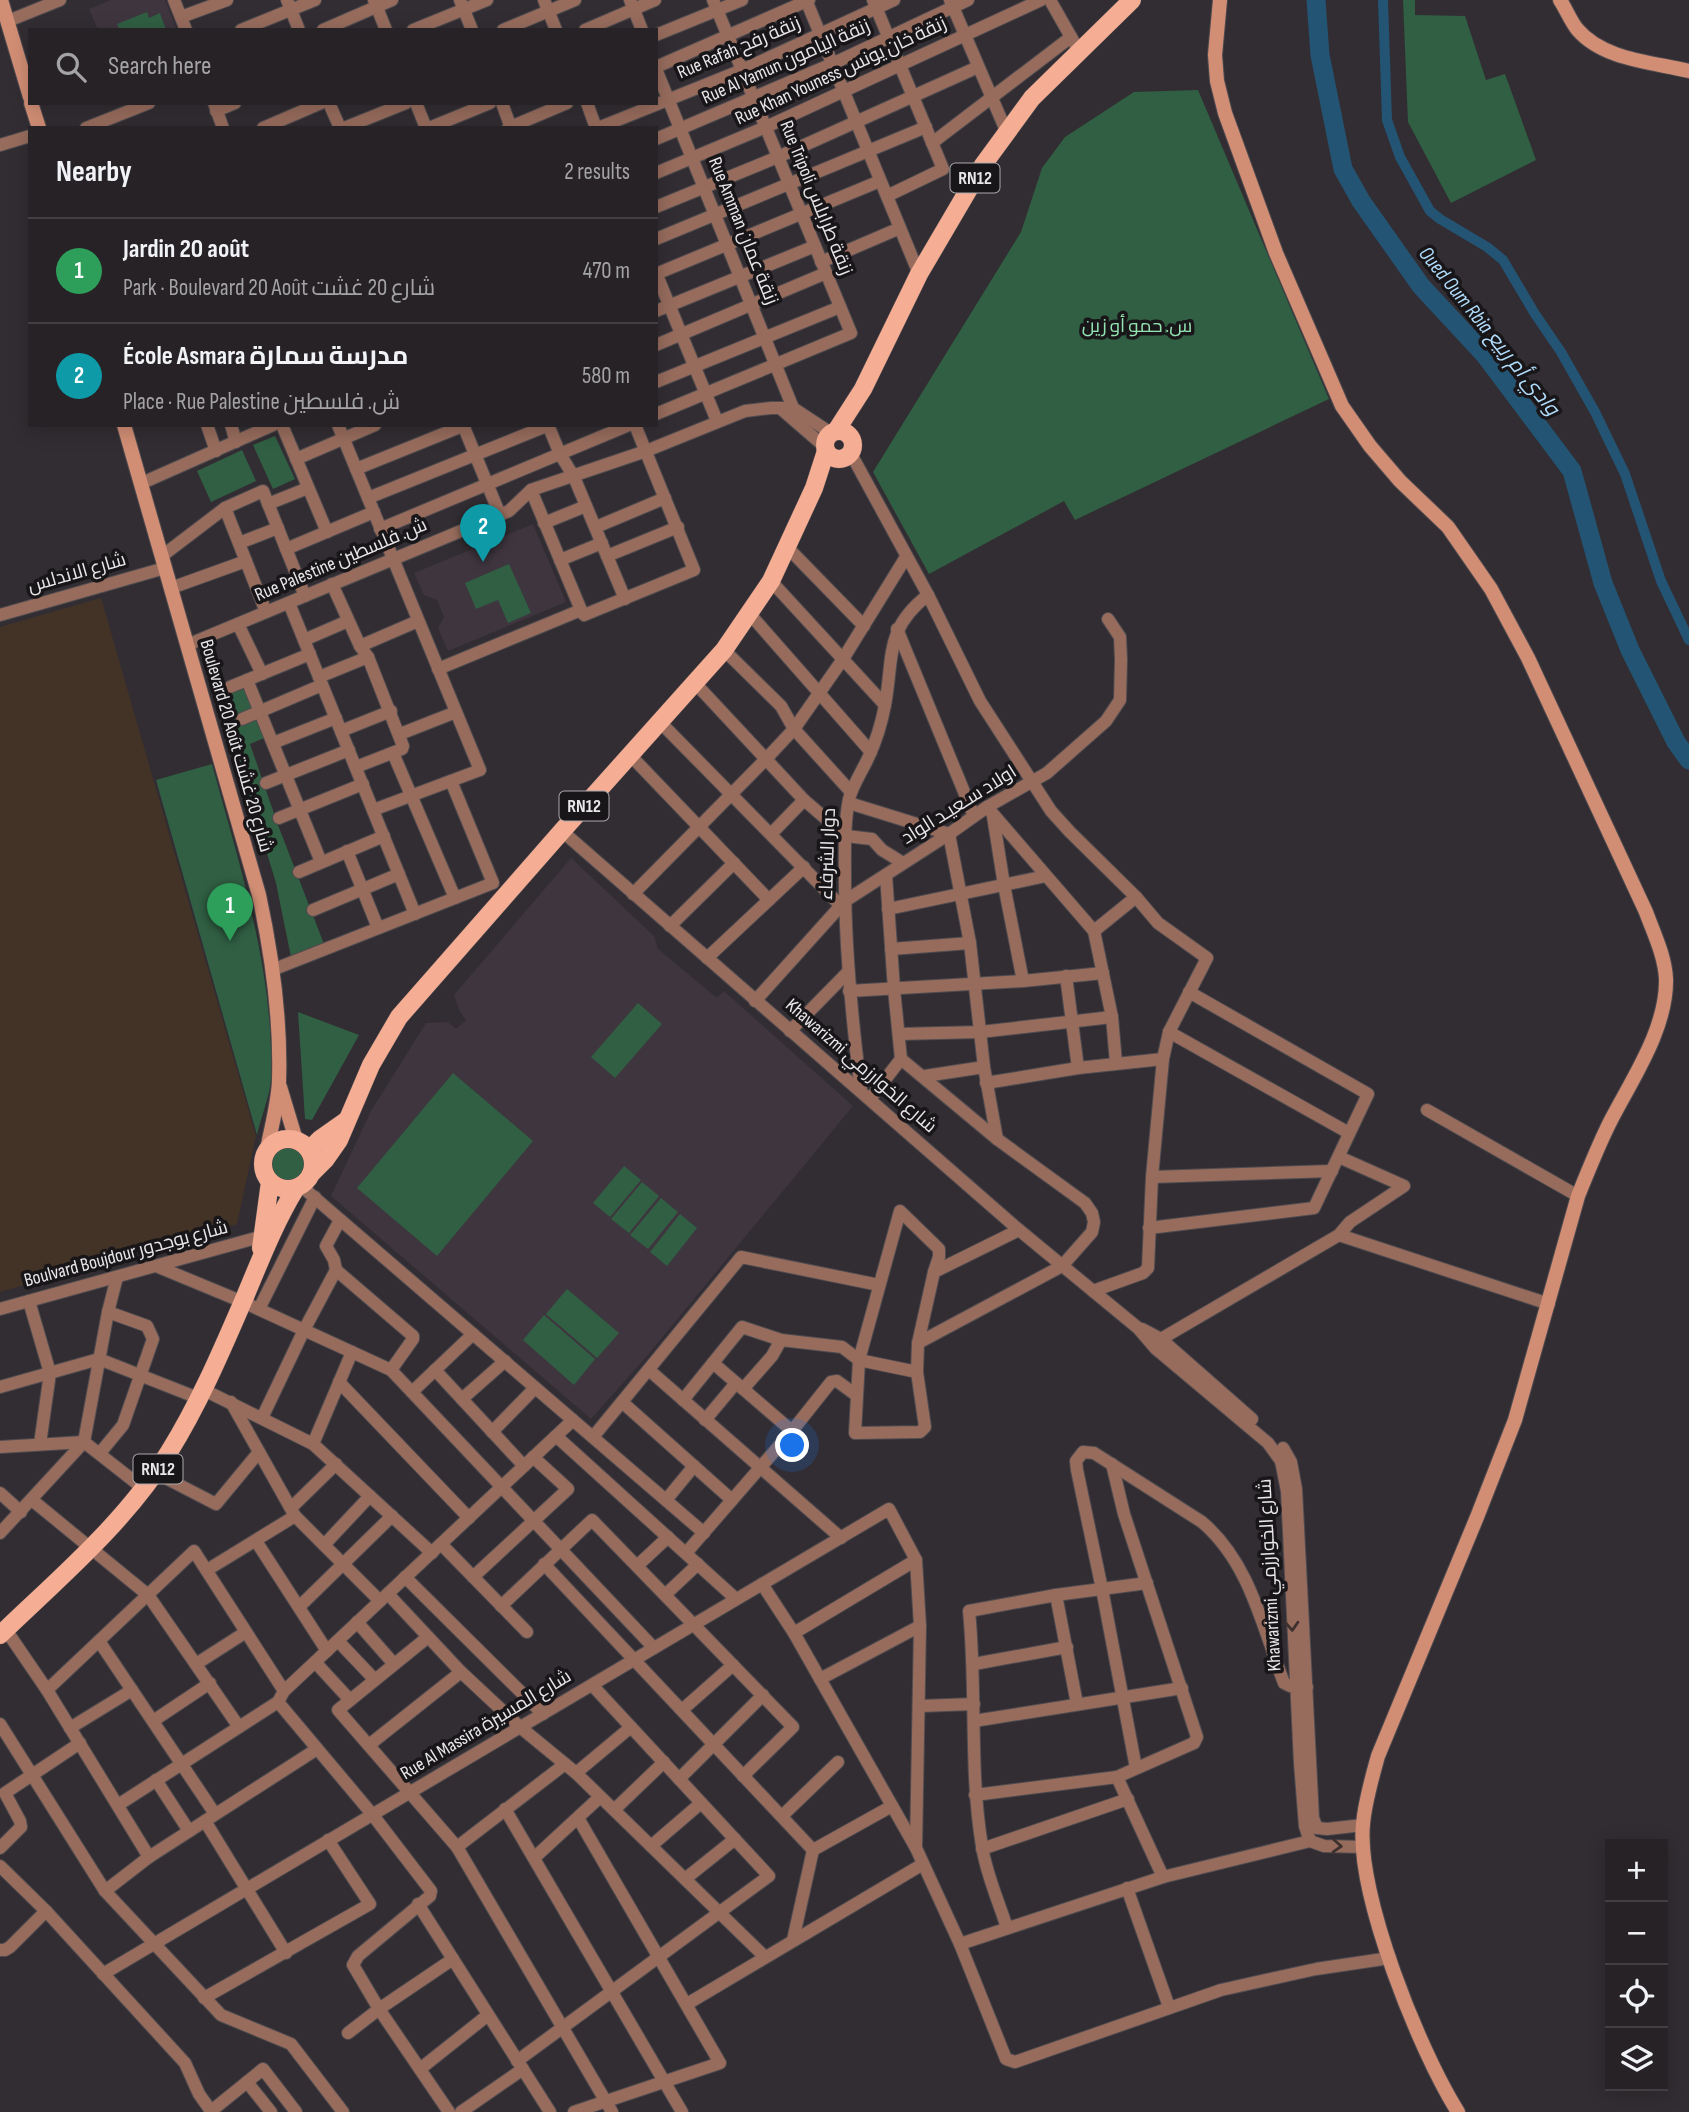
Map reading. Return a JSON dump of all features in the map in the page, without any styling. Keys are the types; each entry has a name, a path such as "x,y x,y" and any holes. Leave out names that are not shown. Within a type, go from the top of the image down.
{"main road":[{"path":"1,0 28,90"},
{"name":"RN12","path":"260,1262 306,1186 339,1140 371,1065 400,1017 724,650 771,581 919,274 983,165 1075,45 1132,0"},
{"path":"1220,0 1215,55 1224,113 1276,253 1342,406 1385,464 1448,527 1491,589 1528,658 1646,912 1664,963 1665,988 1655,1030 1578,1196 1515,1420 1478,1517 1378,1756 1369,1787 1363,1825 1364,1847 1375,1908 1390,1958 1432,2063 1458,2112"},
{"path":"1560,0 1577,28 1600,47 1631,58 1689,71"},
{"path":"33,105 38,126"},
{"name":"Boulevard 20 Août شارع 20 غشت","path":"125,427 259,895 272,970 279,1083"},
{"path":"270,1182 282,1189 306,1186 313,1162 302,1145 279,1083"},
{"path":"267,1150 279,1083"},
{"path":"267,1150 283,1139 302,1145 320,1139 347,1120"},
{"name":"RN12","path":"3,1632 91,1548 144,1489 171,1449 251,1306 260,1262 270,1182 263,1167 267,1150"}],"street":[{"path":"8,21 60,0"},
{"path":"174,0 183,24 227,0"},
{"path":"245,28 289,5 315,0"},
{"path":"327,28 375,3 392,0"},
{"path":"417,28 462,5 487,0"},
{"path":"507,28 546,6 575,0"},
{"path":"589,28 632,4 656,0"},
{"path":"658,34 715,5 742,0"},
{"path":"658,67 807,0 919,274"},
{"name":"Rue Rafah زنقة رفح","path":"658,104 742,70 820,34 875,4 894,0"},
{"name":"Rue Al Yamun زنقة اليامون","path":"658,138 754,99 889,38 951,4 968,0"},
{"name":"Rue Khan Youness زنقة خان يونس","path":"658,172 844,92 1041,0"},
{"path":"932,143 992,99 1075,45 1050,0"},
{"path":"375,3 385,28"},
{"path":"632,4 641,28"},
{"path":"875,4 943,169 887,197"},
{"path":"951,4 1006,133"},
{"path":"289,5 298,28"},
{"path":"462,5 471,28"},
{"name":"Rue Tripoli زنقة طرابلس","path":"715,5 850,333 776,364"},
{"path":"546,6 555,28"},
{"path":"658,206 778,158 978,67"},
{"name":"Rue Amman زنقة عمان","path":"658,72 776,364 787,408"},
{"path":"91,126 144,105"},
{"path":"268,126 316,105"},
{"path":"331,105 341,126"},
{"path":"347,126 401,105"},
{"path":"417,105 426,126"},
{"path":"432,126 486,105"},
{"path":"503,105 509,126"},
{"path":"515,126 562,105"},
{"path":"588,105 596,126"},
{"name":"Rue Rafah زنقة رفح","path":"602,126 655,105"},
{"path":"215,107 222,126"},
{"path":"658,238 926,127"},
{"path":"0,145 28,137"},
{"path":"658,272 880,181"},
{"path":"658,344 752,304 900,228"},
{"path":"658,311 814,246"},
{"path":"658,278 717,421"},
{"path":"658,381 840,307"},
{"path":"658,413 776,364"},
{"path":"787,408 837,444 928,595 979,701 1032,782 1070,832 1136,897 1163,928 1207,958 1169,1032 1163,1059 1152,1177 1149,1264 1146,1270 1093,1291"},
{"name":"Rue Palestine ش. فلسطين","path":"187,645 500,515 517,505 531,490 646,451 717,421 753,410 787,408"},
{"path":"208,427 216,451"},
{"path":"232,427 236,442"},
{"path":"142,483 269,427"},
{"path":"283,427 327,532"},
{"path":"339,427 480,771 373,810"},
{"path":"296,459 370,427"},
{"path":"356,469 459,427"},
{"path":"465,427 500,515"},
{"path":"368,498 543,427"},
{"path":"549,427 560,454 574,477 625,598"},
{"path":"380,528 624,427"},
{"path":"531,490 584,615 695,569 636,427"},
{"path":"268,504 308,488"},
{"path":"163,562 225,508 263,491 305,596"},
{"path":"596,527 665,498"},
{"path":"544,523 586,506"},
{"path":"225,508 266,612"},
{"path":"286,549 373,512"},
{"path":"239,543 278,527"},
{"path":"607,556 678,527"},
{"path":"560,560 602,543"},
{"path":"788,548 864,626"},
{"path":"633,894 794,729 821,693 906,556"},
{"path":"171,588 246,561"},
{"name":"شارع الاندلس","path":"0,615 163,562"},
{"path":"771,581 885,705"},
{"path":"332,584 391,710 404,747 356,767"},
{"name":"دوار الشرفاء","path":"865,1095 849,991 843,903 850,797 871,752 885,705 890,659 897,629 906,615 928,595"},
{"path":"289,603 415,914"},
{"path":"438,669 581,610"},
{"path":"749,613 871,752"},
{"name":"اولاد سـعيـد الواد","path":"755,1000 843,903 974,816 990,811 1047,773 1106,721 1118,706 1120,691 1120,637 1108,619"},
{"path":"304,640 348,621"},
{"path":"242,719 321,681 364,651 418,621"},
{"path":"238,624 262,674"},
{"path":"897,629 974,816"},
{"path":"724,650 781,706 794,729 850,797 949,834 970,943 986,1083 997,1139"},
{"path":"230,687 310,654"},
{"path":"247,680 321,862"},
{"path":"695,683 804,800 846,836 872,839 882,850 903,863"},
{"path":"341,731 391,710"},
{"path":"400,734 456,712"},
{"path":"273,743 336,718"},
{"path":"660,722 843,903"},
{"path":"266,783 349,750"},
{"path":"393,753 455,898"},
{"path":"630,755 769,900"},
{"path":"272,970 493,883 451,782"},
{"path":"279,818 363,784"},
{"path":"771,834 804,800"},
{"path":"990,811 1094,931 1112,1017 1116,1063"},
{"path":"990,811 1023,981"},
{"name":"Khawarizmi شارع الخوارزمي","path":"562,831 1019,1230 1227,1401 1268,1443 1281,1461 1287,1491 1296,1586 1305,1764 1305,1826 1310,1841"},
{"path":"299,872 384,836"},
{"path":"347,851 378,928"},
{"path":"670,926 734,863"},
{"path":"707,958 804,867"},
{"path":"313,910 399,874"},
{"path":"865,1095 901,1059 886,875"},
{"path":"888,909 1046,876"},
{"path":"1094,931 1136,897"},
{"path":"891,949 970,943"},
{"path":"790,1031 847,973"},
{"path":"849,991 1023,981 1104,973"},
{"path":"1066,976 1078,1068"},
{"path":"1149,1228 1311,1210 1319,1202 1368,1094 1189,992"},
{"path":"899,1034 980,1032 1112,1017"},
{"path":"1169,1032 1349,1133"},
{"path":"901,1059 925,1076 997,1139 1085,1203 1093,1213 1092,1232 1062,1266 918,1343"},
{"path":"986,1083 1078,1068 1163,1059"},
{"path":"925,1076 984,1067"},
{"path":"1427,1110 1578,1196"},
{"path":"1158,1344 1339,1235 1350,1222 1404,1186 1339,1157"},
{"path":"1152,1177 1332,1171"},
{"path":"251,1306 306,1186 340,1220 704,1533"},
{"path":"900,1211 939,1249 918,1343 917,1372 925,1427 920,1432 857,1435 854,1431 859,1360 879,1285 900,1211"},
{"path":"340,1220 326,1247 334,1260 336,1270 413,1336 391,1370"},
{"path":"934,1272 1019,1230"},
{"path":"1339,1235 1549,1304"},
{"name":"Boulvard Boujdour شارع بوجدور","path":"0,1309 263,1236"},
{"path":"593,1437 741,1257 879,1285"},
{"path":"156,1266 391,1370 654,1648"},
{"path":"262,1418 336,1270"},
{"path":"0,1534 84,1442 117,1277"},
{"path":"29,1301 50,1373 40,1444"},
{"path":"100,1453 123,1424 152,1344 152,1333 144,1325 108,1312"},
{"path":"683,1400 741,1326 781,1340 847,1348 859,1360 917,1372"},
{"path":"412,1392 473,1334"},
{"path":"705,1420 772,1356 781,1340"},
{"path":"313,1444 352,1352"},
{"path":"0,1387 99,1359 142,1376 231,1402 313,1444 392,1516 473,1577 527,1632"},
{"path":"462,1399 505,1361"},
{"path":"713,1363 792,1431"},
{"path":"435,1370 492,1432 528,1462 568,1488 473,1577"},
{"path":"649,1370 841,1538"},
{"path":"686,1553 833,1381 856,1395"},
{"path":"339,1382 469,1518"},
{"path":"492,1432 535,1388"},
{"path":"231,1402 293,1512 324,1545 428,1637 520,1727 576,1773 765,1957"},
{"path":"622,1402 733,1500"},
{"path":"118,1805 239,1727 281,1696 573,1420"},
{"path":"556,1436 736,1600"},
{"path":"0,1446 84,1442 144,1489"},
{"path":"1136,1768 1076,1461 1083,1452 1090,1451 1112,1464 1202,1522 1215,1534 1232,1556 1261,1613 1284,1683 1301,1687"},
{"path":"156,1472 216,1504 259,1452"},
{"path":"207,1570 256,1541 293,1512 336,1464"},
{"path":"975,1794 1117,1777 1197,1739 1124,1514 1112,1464"},
{"path":"666,1500 694,1466"},
{"path":"0,1493 21,1512"},
{"path":"324,1545 370,1496"},
{"path":"32,1500 148,1595 239,1727"},
{"name":"Rue Al Massira شارع المسيرة","path":"103,1974 889,1509 916,1560"},
{"path":"299,1607 392,1516"},
{"path":"501,1606 591,1519 793,1728 743,1776"},
{"path":"637,1566 668,1537"},
{"path":"256,1541 327,1651"},
{"path":"47,1690 194,1551 246,1632 281,1696 317,1749 372,1814 430,1890 430,1896 355,1961 354,1970 449,2112"},
{"path":"794,1633 916,1560 920,1626 916,1848"},
{"path":"544,1564 813,1850"},
{"path":"665,1595 698,1564"},
{"path":"405,1577 543,1714"},
{"path":"1007,1928 982,1849 975,1794 974,1664 969,1611 1056,1595 1147,1583"},
{"path":"762,1584 794,1633 916,1848 960,1944 1003,2056 1010,2062 1221,1990 1270,1978 1390,1958"},
{"path":"1056,1595 1077,1704"},
{"path":"357,1622 394,1664"},
{"path":"820,1679 920,1626"},
{"path":"3,1632 47,1690 149,1857"},
{"path":"197,1664 246,1632"},
{"path":"428,1637 338,1710 457,1847 609,2107"},
{"path":"99,1641 181,1764 247,1888 286,1952"},
{"path":"338,1641 375,1680"},
{"path":"974,1664 1068,1647"},
{"path":"315,1662 350,1700"},
{"path":"682,1710 733,1665"},
{"path":"369,1745 461,1672"},
{"path":"153,1721 209,1683"},
{"path":"461,2112 562,2028 769,1876 592,1685"},
{"path":"974,1721 1182,1688"},
{"path":"70,1728 132,1690"},
{"path":"679,1779 763,1695"},
{"path":"920,1706 974,1704"},
{"path":"0,1724 105,1891 204,1998 226,2018 291,2044 343,2112"},
{"path":"576,1773 631,1727"},
{"path":"0,1848 21,1827 2,1789 33,1775 80,1744"},
{"path":"105,1891 149,1857 317,1749"},
{"path":"614,1810 664,1762"},
{"path":"782,1816 838,1762"},
{"path":"457,1847 565,1764"},
{"name":"Khawarizmi شارع الخوارزمي","path":"1305,1764 1317,1828"},
{"path":"1117,1777 1163,1877"},
{"path":"156,1780 189,1831"},
{"path":"534,1858 600,1797"},
{"path":"982,1849 1128,1799"},
{"path":"651,1846 701,1803"},
{"path":"793,1940 813,1850 892,1806"},
{"path":"505,1809 682,2112"},
{"path":"575,2112 609,2107 665,2082 720,2063 578,1818"},
{"path":"1310,1841 1317,1828 1363,1825"},
{"path":"685,1879 734,1839"},
{"path":"204,1998 371,1904 328,1840"},
{"path":"960,1944 1163,1877 1310,1841 1324,1846 1364,1847"},
{"path":"687,2004 923,1864"},
{"path":"0,1866 46,1911 185,2063 199,2094 211,2111 263,2069 296,2112"},
{"path":"1128,1888 1169,2007"},
{"path":"418,1904 550,2112"},
{"path":"0,1950 10,1947 46,1911"},
{"path":"348,2033 453,1959"},
{"path":"420,2069 488,2015"},
{"path":"247,2082 271,2112"}],"shaded area":[{"path":"111,0 165,0 176,28 97,28 89,9"},
{"path":"533,524 566,602 448,651 438,628 444,617 437,600 424,595 414,573"},
{"path":"101,598 256,1136 237,1224 0,1292 0,627"},
{"path":"571,858 654,936 658,949 717,998 724,991 853,1106 647,1356 591,1419 331,1196 371,1111 426,1023 448,1022 456,1029 466,1020 454,995"}],"green space":[{"path":"1403,0 1415,0 1415,15 1465,16 1486,80 1505,74 1536,160 1451,203 1408,122"},
{"path":"147,12 149,18 160,13 165,28 119,28 117,24"},
{"name":"س. حمو أو زين","path":"1198,90 1329,399 1075,520 1064,501 929,574 873,472 1021,232 1042,168 1065,137 1134,92"},
{"path":"275,436 295,479 273,489 253,445"},
{"path":"242,450 256,481 211,502 197,471"},
{"path":"509,564 531,613 508,623 498,600 476,609 465,583"},
{"path":"247,681 269,736 250,744 324,944 291,957 276,883 218,692"},
{"path":"212,764 244,880 267,998 271,1078 257,1135 156,780"},
{"path":"638,1003 662,1024 615,1078 591,1057"},
{"path":"298,1012 359,1035 312,1120 305,1119"},
{"path":"453,1073 533,1141 437,1256 357,1188"},
{"path":"288,1145 301,1151 307,1164 301,1177 288,1183 275,1177 269,1164 275,1151"},
{"path":"624,1166 641,1180 610,1217 593,1203"},
{"path":"642,1182 659,1196 629,1233 611,1219"},
{"path":"661,1198 678,1212 648,1249 630,1235"},
{"path":"680,1214 697,1228 667,1266 650,1252"},
{"path":"567,1289 619,1333 597,1358 546,1314"},
{"path":"544,1315 595,1359 574,1385 523,1340"}],"waterway":[{"name":"Oued Oum Rbia وادي أم ربيع","path":"1316,0 1320,55 1343,169 1361,201 1421,286 1485,355 1572,471 1603,583 1630,650 1676,742 1689,760"},
{"path":"1383,0 1387,120 1400,157 1430,211 1503,260 1561,352 1595,412 1625,474 1661,581 1689,640"}],"place":[{"name":"École Asmara مدرسة سمارة","path":"483,562"},
{"name":"Jardin 20 août","path":"230,941"}]}
